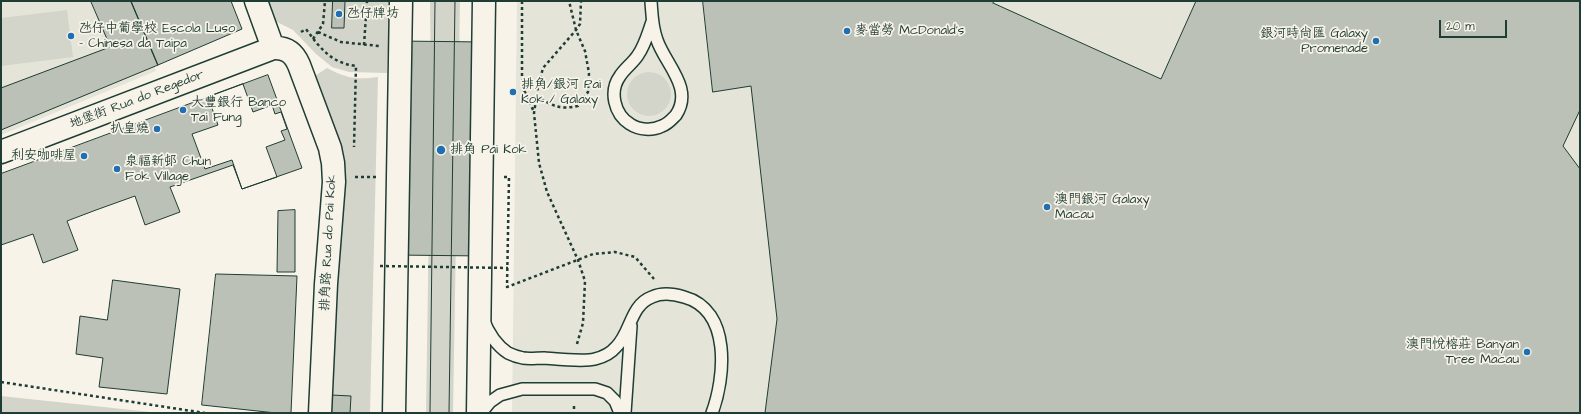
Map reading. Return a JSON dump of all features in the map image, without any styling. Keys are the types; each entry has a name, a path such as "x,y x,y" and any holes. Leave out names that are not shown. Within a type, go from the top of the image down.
{"main road":[{"path":"256,1 273,48"},
{"path":"397,407 401,1"},
{"path":"478,413 484,1"},
{"name":"排角路 Rua do Pai Kok","path":"273,48 280,47 287,50 297,59 330,148 333,163 334,182 326,284 320,413"},
{"name":"地堡街 Rua do Regedor","path":"1,152 273,48"}],"lane":[{"path":"651,1 652,22 657,40 665,59 676,75 681,86 682,98 679,110 672,119 662,126 651,129 640,128 629,124 621,116 616,107 614,97 615,86 619,76 638,55 646,40 652,22"},
{"path":"479,309 496,342 508,353 524,358 595,359 608,354 617,347 639,306 651,297 661,294 680,296 700,304 709,314 716,326 720,340 722,362 719,386 712,413"},
{"path":"625,413 632,318"},
{"path":"481,413 490,402 500,395 522,389 576,389 595,390 608,393 615,401 620,413"}],"path":[{"path":"313,39 323,24 325,1"},
{"path":"364,45 367,1"},
{"path":"522,1 522,78 524,90 534,113"},
{"path":"536,96 553,106 565,108 578,106 588,92 589,73 585,51 576,30 569,1"},
{"path":"574,359 583,323 585,281 578,260 547,192 539,163 534,113 536,96 543,68 580,24 581,1"},
{"path":"306,29 328,56 347,65 356,66 354,153"},
{"path":"318,32 341,42 400,48"},
{"path":"354,177 382,178"},
{"path":"509,177 507,287 593,254 615,252 635,257 652,275 661,294"},
{"path":"380,266 508,268"},
{"path":"1,382 205,413"},
{"path":"574,413 576,389"}],"shaded area":[{"name":"氹仔中葡學校 Escola Luso - Chinesa da Taipa","path":"1,1 127,1 156,71 1,135"},
{"path":"265,1 390,1 387,73 349,72 332,67 316,54 293,30 277,22"},
{"path":"430,1 460,1 453,413 426,413 431,84"},
{"name":"澳門銀河 Galaxy Macau","path":"517,1 1580,1 1580,413 512,413"},
{"path":"67,10 73,57 1,66 1,18"},
{"path":"327,68 351,77 378,77 370,413 327,413 335,178 307,81"},
{"path":"645,72 653,72 665,78 671,90 671,98 665,110 653,116 645,116 633,110 627,98 627,90 633,78"},
{"path":"1,396 160,413 1,413"}],"building":[{"name":"氹仔中葡學校 Escola Luso - Chinesa da Taipa","path":"91,1 131,1 158,65 1,130 1,88 110,47"},
{"path":"131,1 231,1 242,29 158,65"},
{"name":"氹仔牌坊","path":"333,1 345,1 344,28 332,28"},
{"name":"澳門銀河 Galaxy Macau","path":"703,1 1580,1 1580,110 1563,146 1580,169 1580,413 765,413 777,319 751,86 713,92"},
{"path":"995,1 1196,1 1161,79 993,3"},
{"path":"396,41 486,42 484,256 394,255"},
{"name":"泉福新邨 Chun Fok Village","path":"268,75 302,168 242,189 233,165 170,187 180,212 145,225 135,196 96,210 67,221 78,250 43,263 33,234 1,245 1,174"},
{"path":"243,84 253,112 272,105 275,114 281,112 287,129 281,131 285,140 266,147 277,177 242,189 232,160 205,169 192,134 218,125 208,97"},
{"path":"295,210 295,272 277,272 278,211"},
{"path":"216,274 297,276 291,413 276,413 202,405"},
{"path":"113,280 180,289 167,394 99,387 103,358 76,354 80,316 107,320"},
{"path":"331,395 351,396 350,413 331,413"}],"tram line":[{"path":"430,413 435,1"},
{"path":"449,413 455,1"}],"place":[{"name":"氹仔牌坊","path":"339,14"},
{"name":"麥當勞 McDonald's","path":"847,31"},
{"name":"氹仔中葡學校 Escola Luso - Chinesa da Taipa","path":"71,36"},
{"name":"銀河時尚匯 Galaxy Promenade","path":"1376,41"},
{"name":"排角/銀河 Pai Kok / Galaxy","path":"513,92"},
{"name":"大豐銀行 Banco Tai Fung","path":"183,110"},
{"name":"扒皇燒","path":"157,129"},
{"name":"排角 Pai Kok","path":"441,150"},
{"name":"利安咖啡屋","path":"84,156"},
{"name":"泉福新邨 Chun Fok Village","path":"117,169"},
{"name":"澳門銀河 Galaxy Macau","path":"1047,207"},
{"name":"澳門悅榕莊 Banyan Tree Macau","path":"1527,352"}]}
